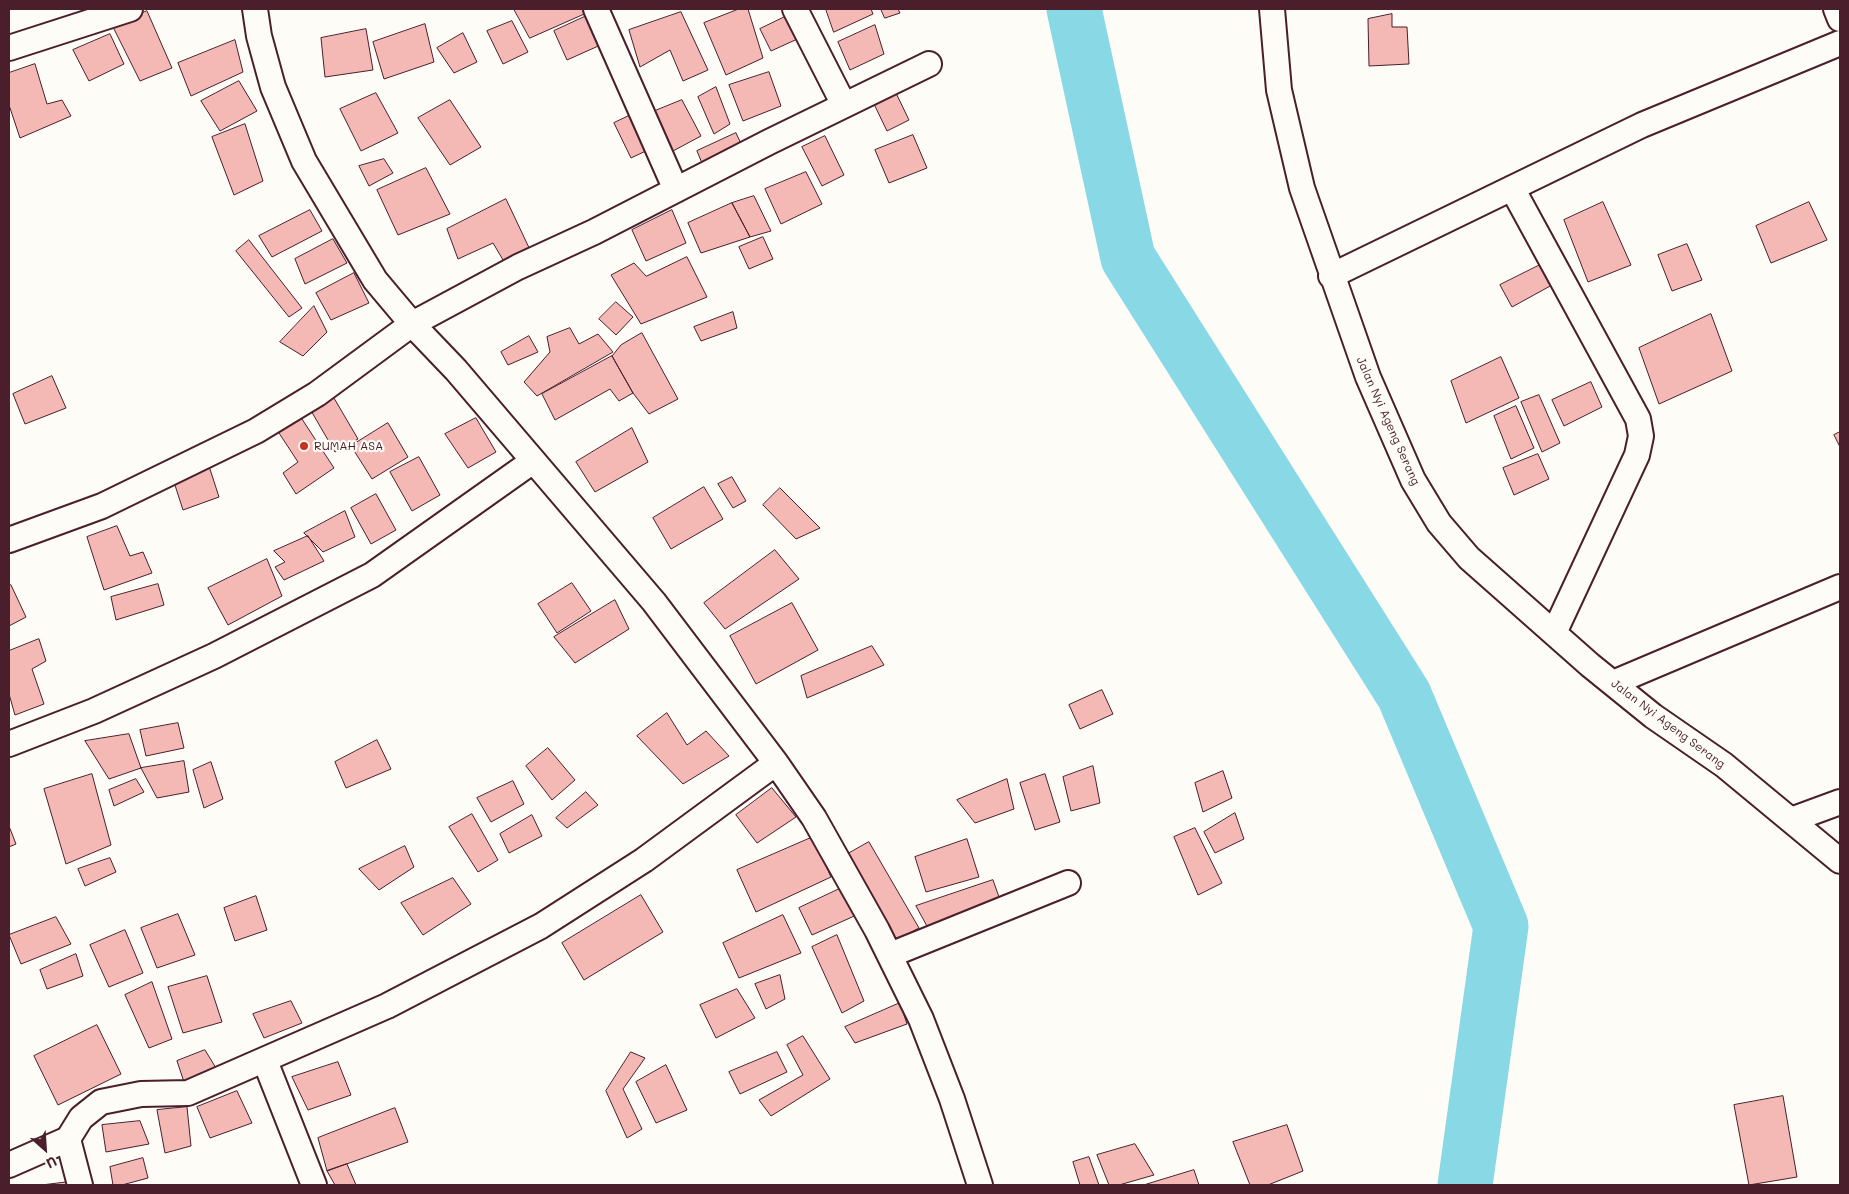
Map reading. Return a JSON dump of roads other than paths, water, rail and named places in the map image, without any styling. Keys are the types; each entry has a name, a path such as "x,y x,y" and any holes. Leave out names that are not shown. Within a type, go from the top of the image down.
{"street":[{"path":"9,48 130,9"},
{"path":"255,9 259,36 273,87 304,161 375,280 412,324 456,370 654,602 776,762 814,818 890,955 921,1019 952,1099 980,1185"},
{"path":"596,9 676,190"},
{"path":"795,9 844,105"},
{"name":"Jalan Nyi Ageng Serang","path":"1272,9 1279,90 1302,188 1331,276 1368,377 1412,480 1438,523 1469,558 1613,683 1653,716 1724,765 1840,861"},
{"path":"1836,9 1840,19"},
{"path":"1331,276 1642,125 1840,42"},
{"path":"9,540 102,506 256,431 317,394 412,324 518,267 929,64"},
{"path":"1512,188 1638,420 1641,436 1637,455 1554,633"},
{"path":"9,744 94,711 214,656 372,574 534,461"},
{"path":"1613,683 1840,587"},
{"path":"9,1165 68,1139 81,1118 101,1102 142,1094 188,1093 265,1061 387,1006 541,926 644,860 776,762"},
{"path":"1791,820 1840,802"},
{"path":"890,955 1068,883"},
{"path":"265,1061 314,1185"},
{"path":"68,1139 80,1185"}],"waterway":[{"path":"1074,9 1128,258 1404,695 1501,926 1465,1185"}],"place":[{"name":"RUMAH ASA","path":"304,446"}]}
